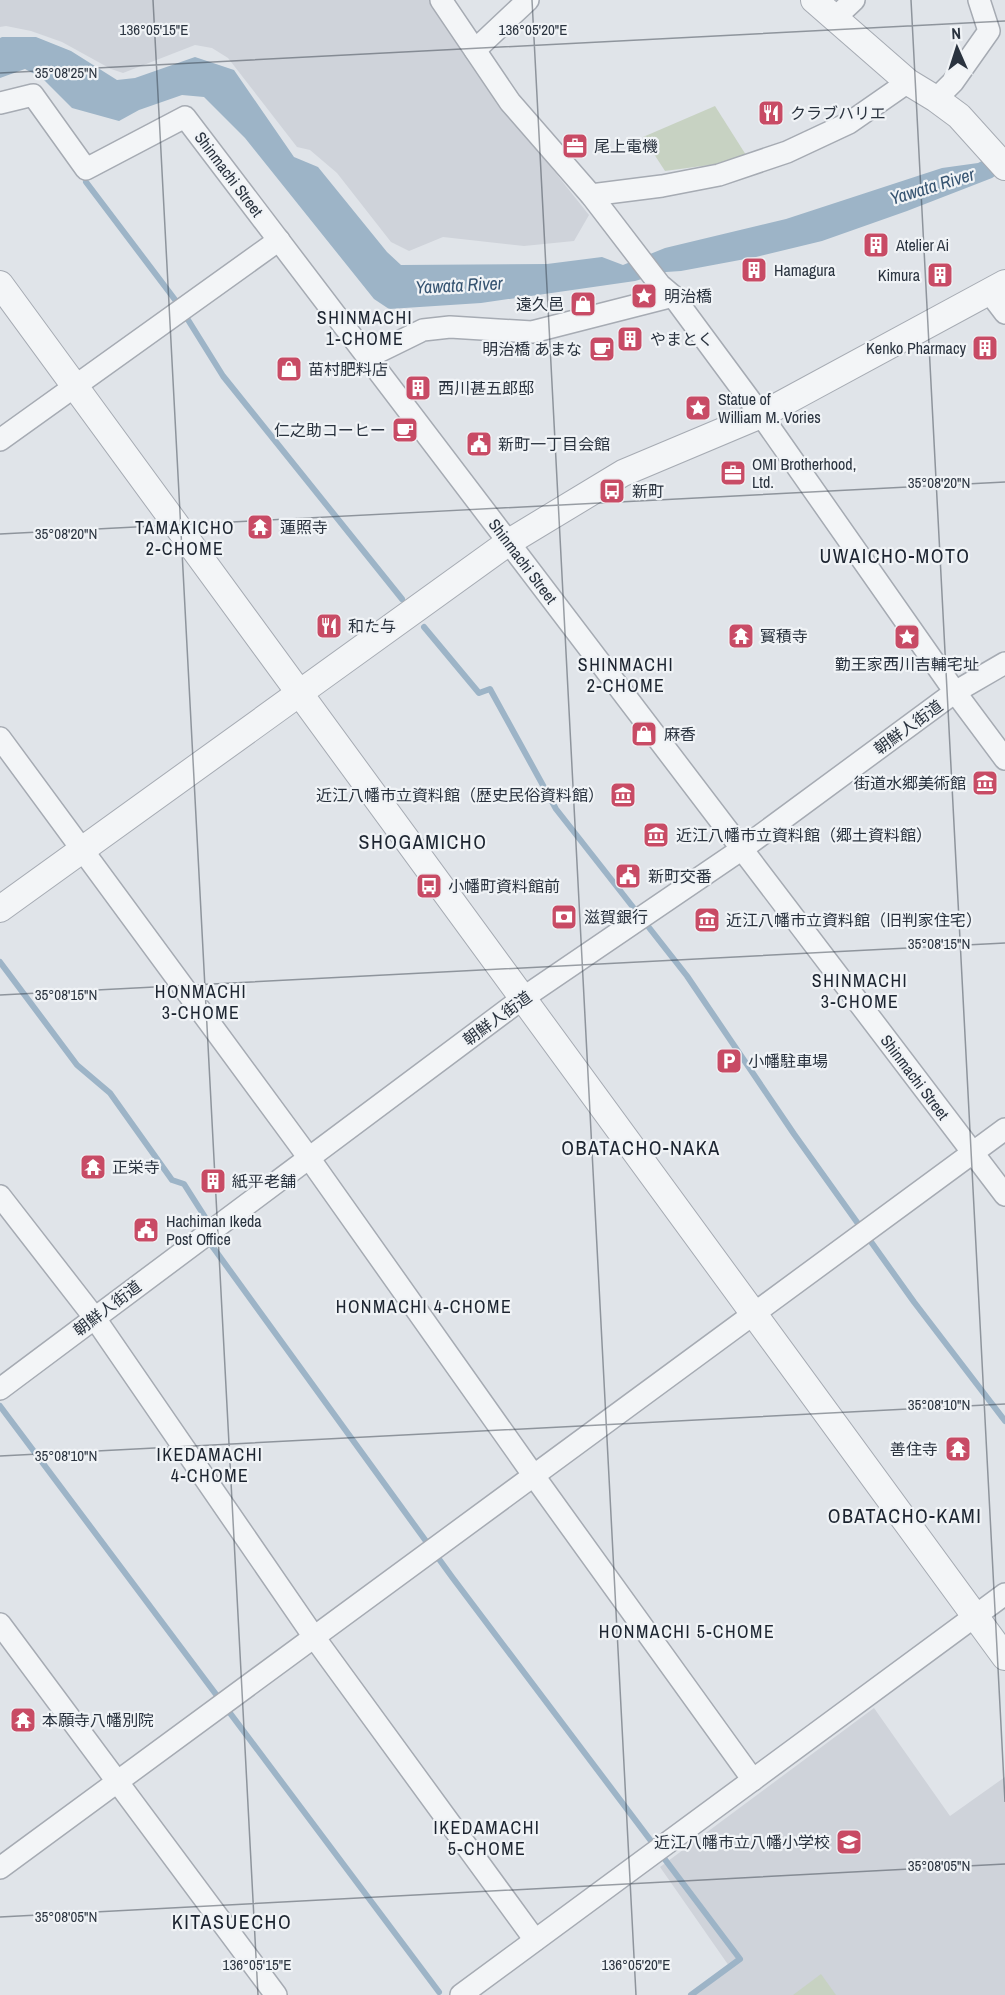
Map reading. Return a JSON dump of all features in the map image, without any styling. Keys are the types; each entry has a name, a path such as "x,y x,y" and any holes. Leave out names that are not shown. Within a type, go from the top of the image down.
{"street":[{"path":"441,0 510,102 591,195 761,415 955,692 1005,759"},
{"path":"475,50 528,0"},
{"path":"814,0 908,82 959,116 998,159"},
{"path":"835,18 855,0"},
{"path":"936,99 953,82 997,27 979,0"},
{"path":"591,195 662,186 719,175 787,152 849,123 908,82"},
{"name":"Shinmachi Street","path":"0,104 33,95 86,170 185,117 1005,1195"},
{"path":"0,440 279,240"},
{"path":"0,285 1005,1657"},
{"path":"0,909 508,542 623,473 761,415 997,287 1005,314"},
{"path":"368,357 423,330 450,327 532,332 667,291"},
{"name":"朝鮮人街道","path":"0,1389 524,998 742,849 955,692 1005,663"},
{"path":"0,738 309,1158 753,1780"},
{"path":"0,1868 1005,1130"},
{"path":"0,1196 94,1317 314,1637 536,1940"},
{"path":"461,1995 1005,1594"},
{"path":"0,1624 276,1995"}],"shaded area":[{"path":"0,0 430,0 507,112 589,215 574,241 524,246 443,237 409,251 391,242 337,173 310,150 297,147 228,58 212,48 195,45 123,73 111,69 62,42 31,31 0,27"},
{"name":"近江八幡市立八幡小学校","path":"874,1708 950,1816 1005,1777 1005,1995 694,1995 729,1966 660,1867"}],"green space":[{"path":"715,106 746,155 717,164 665,171 643,137"},
{"path":"821,1974 836,1995 793,1995"}],"water":[{"name":"Yawata River","path":"36,37 71,51 117,80 135,78 195,57 234,70 294,157 318,167 387,252 401,265 547,264 602,257 623,265 665,248 786,219 942,168 978,163 1005,149 1005,169 992,178 907,211 822,241 756,257 666,272 635,281 481,303 389,309 374,299 245,138 204,97 182,95 139,110 119,121 72,108 42,78 25,69 0,78 0,38"}],"waterway":[{"path":"86,182 179,305"},
{"path":"185,315 223,376 402,599"},
{"path":"424,627 479,693 490,689 556,809 687,976 794,1134 914,1302 1005,1421"},
{"path":"0,962 77,1065 110,1093 172,1180 184,1184 205,1217 206,1229"},
{"path":"207,1239 452,1577 740,1959 691,1995"},
{"path":"0,1406 439,1992"}],"place":[{"name":"クラブハリエ","path":"771,113"},
{"name":"尾上電機","path":"575,146"},
{"name":"Atelier Ai","path":"876,245"},
{"name":"Hamagura","path":"754,270"},
{"name":"Kimura","path":"940,275"},
{"name":"明治橋","path":"644,296"},
{"name":"遠久邑","path":"583,304"},
{"name":"やまとく","path":"630,339"},
{"name":"Kenko Pharmacy","path":"985,348"},
{"name":"明治橋 あまな","path":"602,349"},
{"name":"苗村肥料店","path":"289,369"},
{"name":"西川甚五郎邸","path":"418,388"},
{"name":"Statue of William M. Vories","path":"698,408"},
{"name":"仁之助コーヒー","path":"405,430"},
{"name":"新町一丁目会館","path":"479,444"},
{"name":"OMI Brotherhood, Ltd.","path":"733,473"},
{"name":"新町","path":"612,491"},
{"name":"蓮照寺","path":"260,527"},
{"name":"和た与","path":"329,626"},
{"name":"寳積寺","path":"741,636"},
{"name":"勤王家西川吉輔宅址","path":"907,637"},
{"name":"麻香","path":"644,734"},
{"name":"街道水郷美術館","path":"985,783"},
{"name":"近江八幡市立資料館（歴史民俗資料館）","path":"623,795"},
{"name":"近江八幡市立資料館（郷土資料館）","path":"656,835"},
{"name":"新町交番","path":"628,876"},
{"name":"小幡町資料館前","path":"429,886"},
{"name":"滋賀銀行","path":"564,917"},
{"name":"近江八幡市立資料館（旧判家住宅）","path":"707,920"},
{"name":"小幡駐車場","path":"729,1061"},
{"name":"正栄寺","path":"93,1167"},
{"name":"紙平老舗","path":"213,1181"},
{"name":"Hachiman Ikeda Post Office","path":"146,1230"},
{"name":"善住寺","path":"958,1449"},
{"name":"本願寺八幡別院","path":"23,1720"},
{"name":"近江八幡市立八幡小学校","path":"849,1842"}],"district":[{"name":"SHINMACHI 1-CHOME","path":"365,327"},
{"name":"TAMAKICHO 2-CHOME","path":"185,537"},
{"name":"UWAICHO-MOTO","path":"895,555"},
{"name":"SHINMACHI 2-CHOME","path":"626,674"},
{"name":"SHOGAMICHO","path":"423,841"},
{"name":"SHINMACHI 3-CHOME","path":"860,990"},
{"name":"HONMACHI 3-CHOME","path":"201,1001"},
{"name":"OBATACHO-NAKA","path":"641,1147"},
{"name":"HONMACHI 4-CHOME","path":"424,1306"},
{"name":"IKEDAMACHI 4-CHOME","path":"210,1464"},
{"name":"OBATACHO-KAMI","path":"905,1515"},
{"name":"HONMACHI 5-CHOME","path":"687,1631"},
{"name":"IKEDAMACHI 5-CHOME","path":"487,1837"},
{"name":"KITASUECHO","path":"232,1921"}]}
